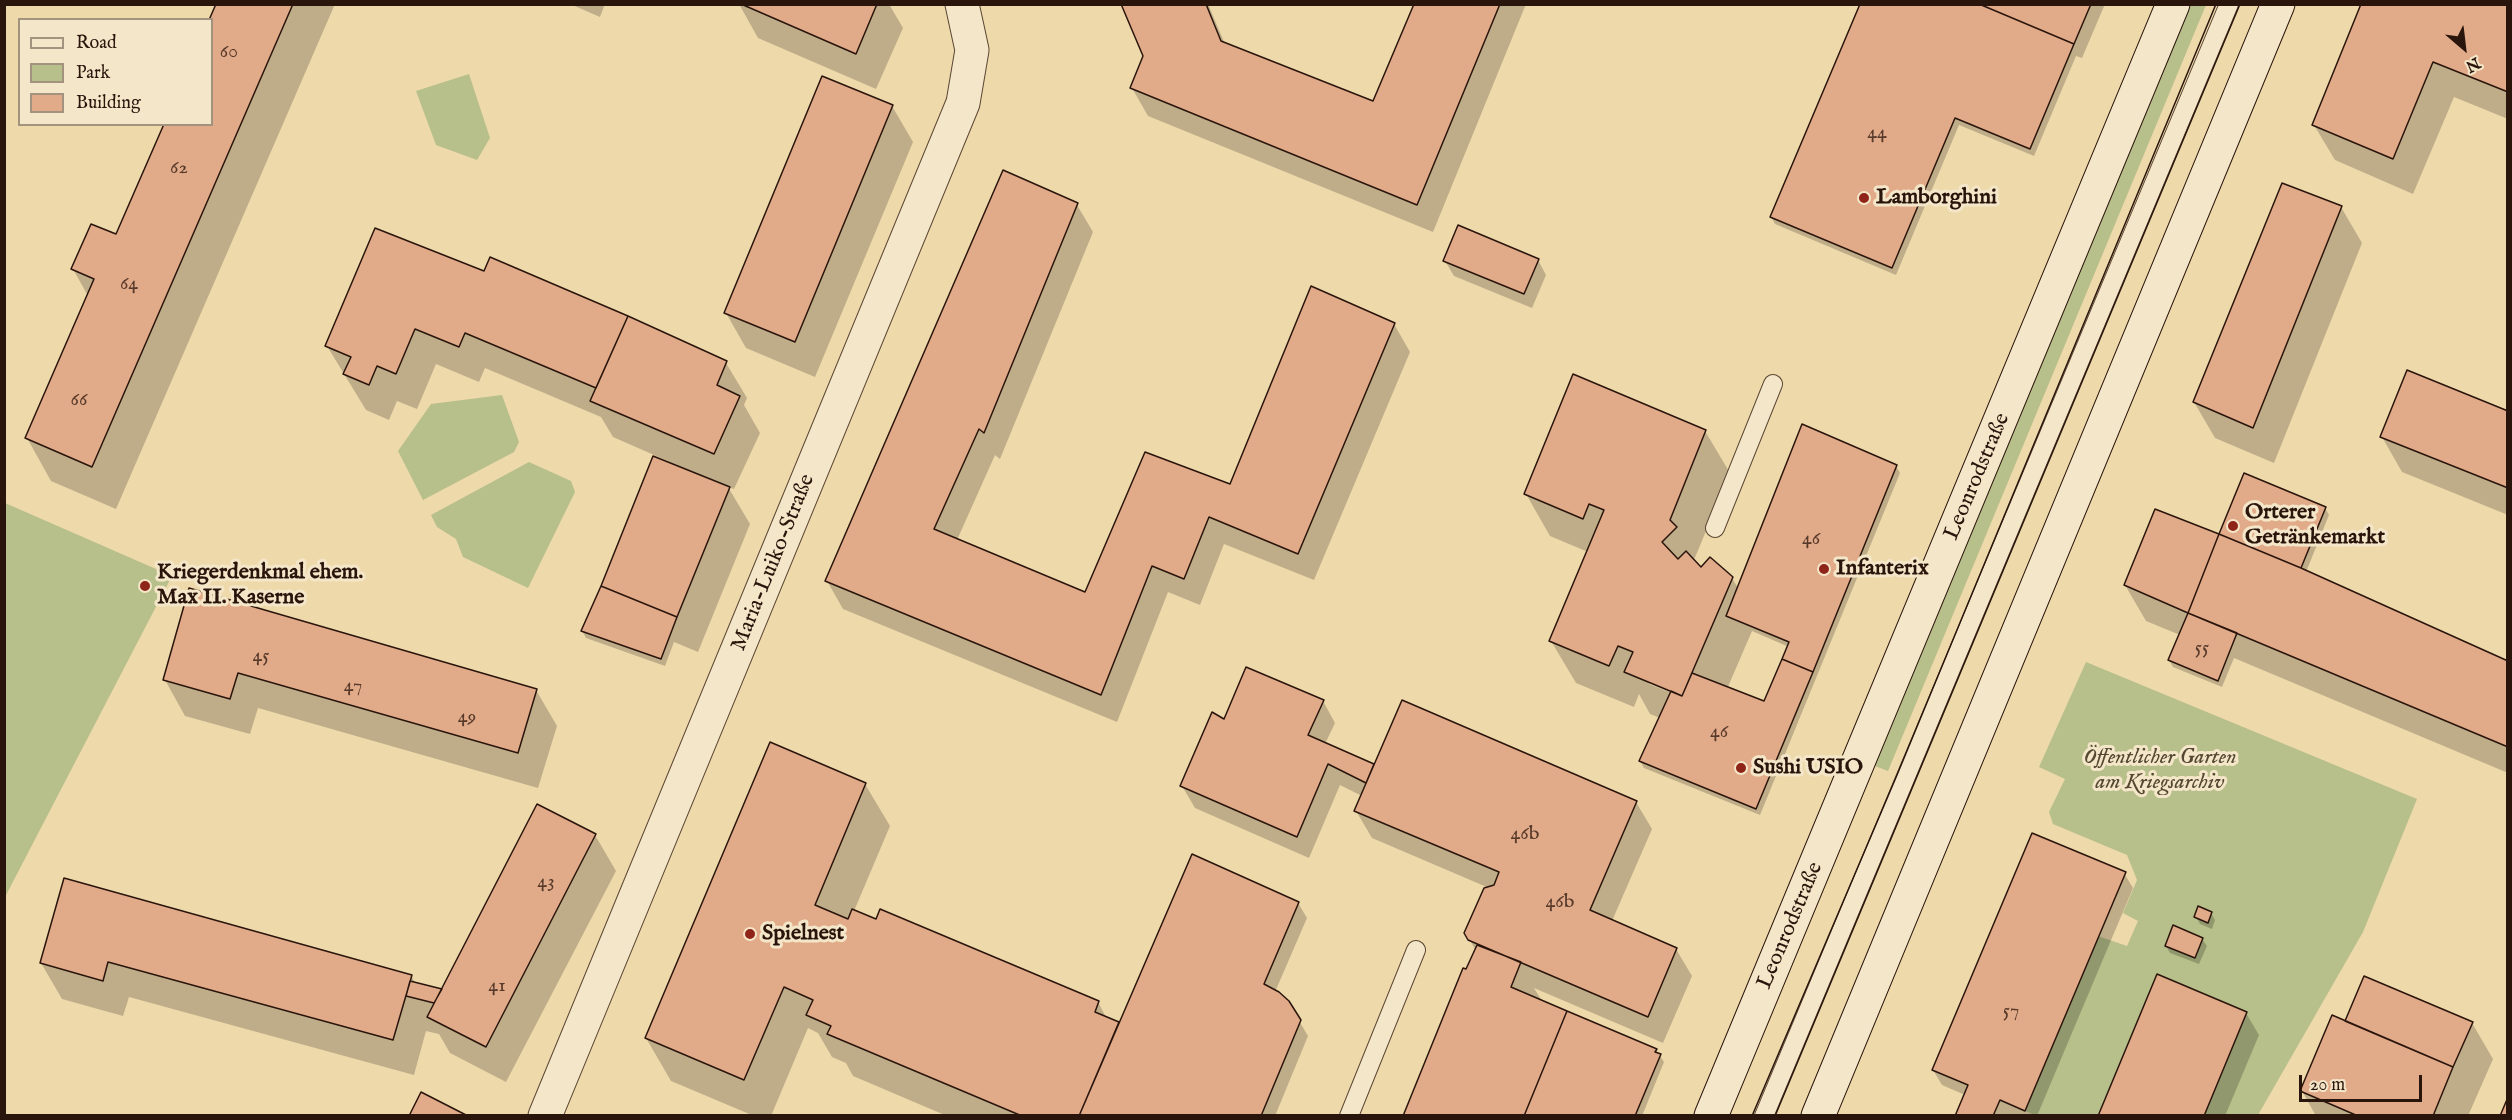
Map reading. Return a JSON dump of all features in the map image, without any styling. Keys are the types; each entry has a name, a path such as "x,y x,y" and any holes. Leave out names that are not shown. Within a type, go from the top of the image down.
{"main road":[{"name":"Maria-Luiko-Straße","path":"545,1116 963,103 972,51 962,4"},
{"name":"Leonrodstraße","path":"1712,1116 2173,4"},
{"path":"1818,1116 2278,4"}],"lane":[{"path":"1764,1116 2229,4"},
{"path":"1715,528 1773,384"},
{"path":"1349,1116 1416,950"}],"green space":[{"path":"2191,5 2206,5 1888,771 1875,766"},
{"path":"469,74 490,138 477,160 436,145 416,91"},
{"path":"502,395 519,442 514,452 423,500 398,451 431,404"},
{"path":"529,462 571,481 575,492 528,588 463,557 456,539 437,527 431,515"},
{"path":"5,503 172,576 5,897"},
{"name":"Öffentlicher Garten am Kriegsarchiv","path":"2086,662 2417,799 2363,932 2258,1115 2037,1116 2025,1111 2098,936 2127,946 2138,921 2123,913 2137,880 2127,855 2053,824 2049,812 2065,779 2039,767"}],"building":[{"path":"216,4 293,4 92,467 25,438 94,279 71,269 91,224 116,234 163,126 213,126 213,18 210,18"},
{"path":"741,4 877,4 856,54"},
{"path":"1121,4 1206,4 1221,41 1373,101 1414,4 1500,4 1417,205 1130,88 1143,56"},
{"path":"1860,4 1979,4 2074,44 2030,149 1955,118 1892,268 1770,217"},
{"path":"1979,4 2091,4 2074,44"},
{"path":"2361,4 2508,4 2508,92 2433,62 2393,159 2312,125"},
{"path":"822,76 893,105 795,342 724,313"},
{"path":"1003,170 1078,203 984,433 979,429 934,529 1085,592 1145,452 1230,484 1311,286 1395,323 1298,554 1209,517 1184,579 1152,566 1101,695 825,581"},
{"path":"2282,183 2342,206 2253,428 2193,402"},
{"path":"1458,225 1539,259 1524,294 1443,261"},
{"path":"375,228 484,271 490,257 628,316 596,388 465,333 459,347 415,329 396,374 377,366 369,385 343,374 351,357 325,346"},
{"path":"628,316 727,361 717,385 740,396 714,454 590,401"},
{"path":"2407,370 2508,411 2508,488 2380,437"},
{"path":"1573,374 1706,430 1670,520 1677,527 1662,542 1678,559 1686,551 1701,567 1710,557 1733,577 1682,696 1624,672 1633,652 1618,646 1609,666 1549,641 1604,510 1589,504 1583,519 1524,494"},
{"path":"1802,424 1897,465 1813,672 1782,659 1789,642 1726,616"},
{"path":"653,456 730,487 677,617 601,586"},
{"path":"2244,473 2326,507 2301,568 2219,534"},
{"path":"2155,509 2219,534 2188,613 2124,585"},
{"path":"2219,534 2301,568 2508,661 2508,747 2188,613"},
{"path":"601,586 677,617 661,659 581,631"},
{"path":"189,588 537,689 518,753 238,673 230,699 163,680"},
{"path":"2188,613 2237,633 2218,681 2168,660"},
{"path":"1782,659 1813,672 1756,809 1639,761 1671,691 1682,696 1692,673 1764,701"},
{"path":"1246,667 1324,700 1308,735 1374,764 1366,783 1328,764 1297,837 1180,786 1212,712 1224,719"},
{"path":"1402,700 1637,801 1590,910 1677,948 1648,1017 1468,940 1464,933 1484,888 1494,885 1499,872 1354,811"},
{"path":"770,742 866,783 815,905 848,919 852,909 876,919 880,909 1099,1001 1095,1012 1119,1022 1079,1116 1022,1116 827,1034 831,1026 806,1015 813,1000 784,987 744,1080 645,1038"},
{"path":"537,804 596,834 486,1047 427,1017"},
{"path":"2032,833 2126,872 2025,1111 2000,1100 1993,1116 1955,1116 1968,1085 1932,1070"},
{"path":"1192,854 1299,902 1264,984 1279,992 1289,1001 1301,1020 1261,1116 1079,1116"},
{"path":"64,878 412,975 393,1040 108,962 103,981 40,963"},
{"path":"2198,906 2212,912 2208,923 2194,917"},
{"path":"2173,925 2203,938 2195,958 2165,946"},
{"path":"1477,945 1521,962 1511,987 1567,1011 1524,1116 1403,1116 1463,968 1466,969"},
{"path":"2157,974 2247,1012 2204,1116 2098,1116"},
{"path":"2364,976 2473,1022 2453,1067 2345,1021"},
{"path":"410,981 442,989 434,1003 406,996"},
{"path":"1567,1011 1657,1049 1655,1052 1661,1054 1635,1116 1524,1116"},
{"path":"2332,1015 2453,1067 2433,1116 2358,1116 2300,1091"},
{"path":"421,1092 468,1116 409,1116"},
{"path":"2508,1097 2508,1116 2500,1116"}],"tram line":[{"path":"1752,1116 1897,775 2216,4"},
{"path":"1775,1116 2240,4"}],"place":[{"name":"Lamborghini","path":"1864,198"},
{"name":"Orterer Getränkemarkt","path":"2233,526"},
{"name":"Infanterix","path":"1824,569"},
{"name":"Kriegerdenkmal ehem. Max II. Kaserne","path":"145,586"},
{"name":"Sushi USIO","path":"1741,768"},
{"name":"Spielnest","path":"750,934"}]}
